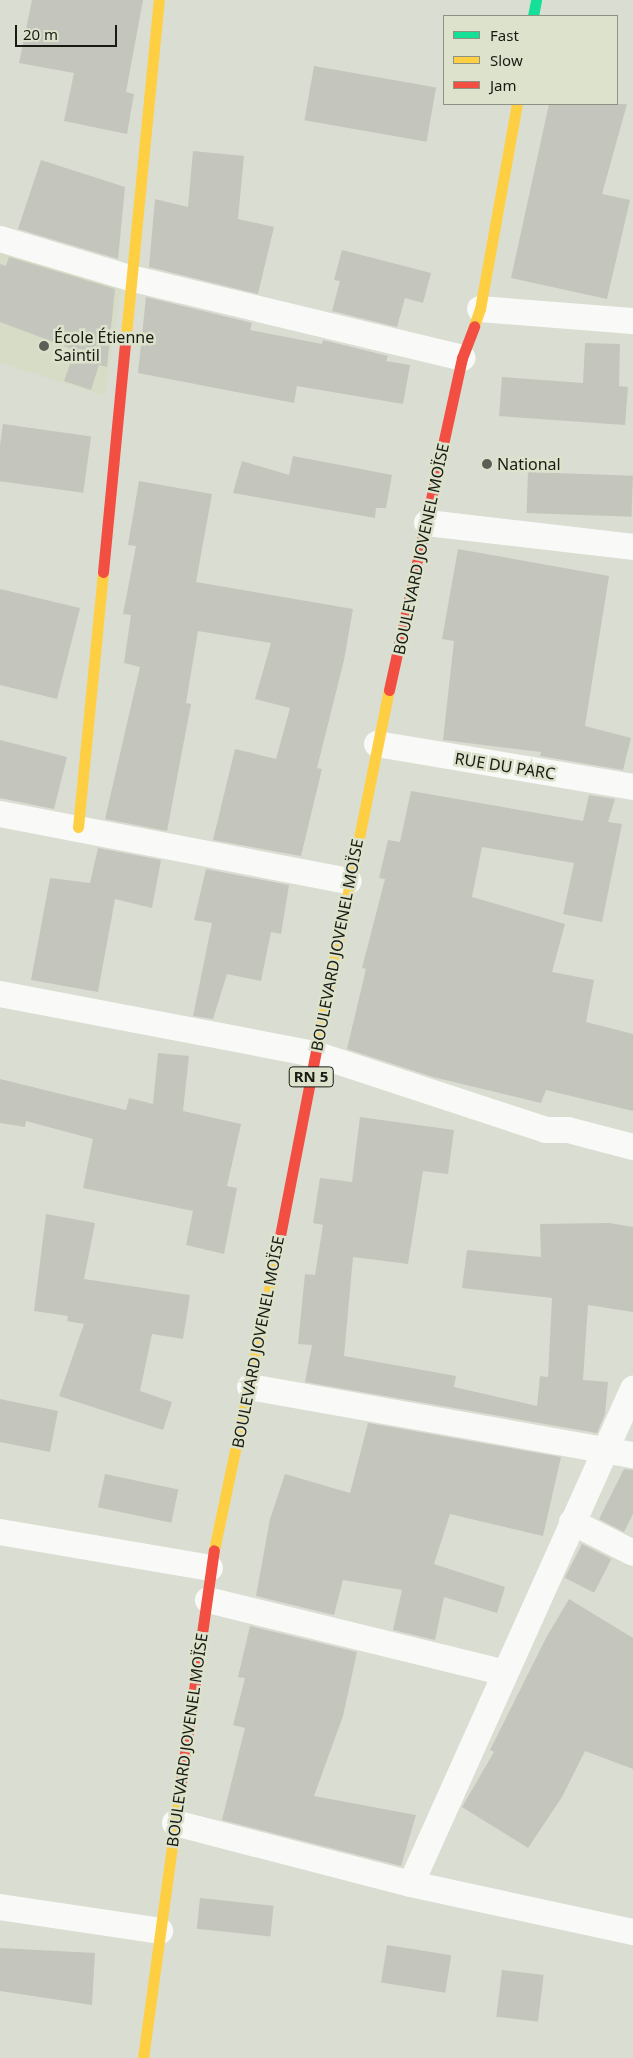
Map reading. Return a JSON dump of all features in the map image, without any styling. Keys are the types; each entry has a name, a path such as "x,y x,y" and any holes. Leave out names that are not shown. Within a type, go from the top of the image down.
{"main road":[{"path":"78,827 130,278 153,78 158,0"},
{"path":"533,15 536,0"},
{"name":"BOULEVARD JOVENEL MOÏSE","path":"143,2058 208,1600 210,1568 250,1387 377,744 462,358 480,309 517,105"}],"street":[{"path":"0,239 130,278 462,358"},
{"path":"480,309 633,321"},
{"path":"427,523 633,547"},
{"name":"RUE DU PARC","path":"377,744 633,787"},
{"path":"0,814 78,827 349,881"},
{"path":"0,994 315,1054 546,1130 568,1130 633,1147"},
{"path":"250,1387 633,1455"},
{"path":"411,1884 633,1389"},
{"path":"572,1522 633,1553"},
{"path":"0,1532 210,1568"},
{"path":"208,1600 504,1673"},
{"path":"175,1823 411,1884 633,1932"},
{"path":"0,1907 160,1931"}],"shaded area":[{"path":"0,252 121,286 105,396 0,363"}],"building":[{"path":"32,0 143,0 126,92 134,94 127,134 64,121 74,73 19,63"},
{"path":"314,66 436,88 427,142 304,120"},
{"path":"627,104 602,194 630,200 607,299 511,278 549,105"},
{"path":"193,151 244,156 238,219 274,227 258,294 149,267 155,199 188,207"},
{"path":"41,160 125,187 118,259 18,229"},
{"path":"342,250 431,273 423,303 405,298 397,327 332,311 340,281 334,280"},
{"path":"9,257 115,289 107,367 99,365 91,390 64,381 75,350 0,322 0,264 6,266"},
{"path":"146,297 252,323 250,330 322,344 323,340 388,356 386,361 410,365 403,404 297,386 294,403 138,373"},
{"path":"585,343 620,344 619,386 628,387 625,425 499,416 502,377 583,383"},
{"path":"3,424 91,436 83,493 0,481 0,445"},
{"path":"293,456 392,475 386,508 376,508 375,518 233,493 242,461 289,475"},
{"path":"528,472 633,476 632,517 527,513"},
{"path":"139,481 212,494 196,582 353,609 344,660 317,768 322,769 301,856 213,840 235,749 276,759 290,708 255,699 271,643 198,631 186,703 191,704 167,831 105,819 140,667 124,663 131,615 123,614 136,546 128,545"},
{"path":"458,549 609,576 585,726 631,738 623,770 540,756 541,752 443,740 454,641 442,639"},
{"path":"0,589 80,608 57,699 0,685"},
{"path":"0,740 67,757 54,809 0,798"},
{"path":"411,791 583,821 589,795 615,799 608,822 622,824 602,922 563,914 574,863 482,847 472,897 565,924 552,972 594,980 586,1022 633,1034 633,1111 546,1090 541,1103 433,1077 347,1049 366,969 362,968 385,879 379,878 388,840 400,842"},
{"path":"98,848 161,860 152,908 115,899 98,992 31,980 50,878 90,883"},
{"path":"206,869 289,885 281,934 271,932 261,981 227,974 213,1019 193,1016 212,923 194,920"},
{"path":"158,1053 189,1056 183,1111 241,1124 227,1186 237,1188 224,1254 186,1245 193,1211 83,1188 93,1139 26,1121 25,1127 0,1123 0,1079 126,1110 129,1098 153,1104"},
{"path":"360,1117 454,1130 448,1174 423,1171 408,1264 353,1257 344,1356 456,1376 454,1387 537,1406 540,1376 548,1377 552,1298 462,1288 467,1250 541,1257 540,1224 609,1223 633,1227 633,1312 588,1305 583,1380 608,1382 605,1414 597,1433 305,1382 312,1345 298,1344 305,1274 315,1275 323,1225 313,1223 320,1178 352,1182"},
{"path":"46,1214 95,1223 84,1279 190,1295 183,1339 152,1334 140,1391 172,1402 163,1430 59,1396 84,1324 67,1321 68,1316 34,1311"},
{"path":"0,1399 58,1411 50,1452 0,1442"},
{"path":"368,1423 561,1457 543,1536 450,1514 434,1564 505,1587 497,1613 444,1597 435,1640 393,1630 402,1590 343,1580 334,1615 256,1596 270,1519 285,1474 350,1493"},
{"path":"624,1469 633,1470 633,1514 624,1532 599,1519"},
{"path":"105,1474 178,1490 171,1523 98,1507"},
{"path":"582,1544 611,1559 594,1593 565,1578"},
{"path":"569,1599 633,1638 633,1769 585,1751 562,1797 528,1848 462,1807 494,1752 490,1750 546,1638"},
{"path":"250,1626 357,1652 343,1716 314,1796 416,1815 401,1866 222,1820 245,1728 233,1725 245,1678 238,1677"},
{"path":"200,1898 274,1906 270,1937 197,1929"},
{"path":"387,1945 451,1955 445,1993 381,1983"},
{"path":"0,1948 95,1953 92,2005 0,1991"},
{"path":"502,1970 544,1975 538,2022 496,2017"}],"traffic: fast":[{"path":"533,15 536,0"}],"traffic: slow":[{"path":"125,345 159,0"},
{"path":"474,326 480,309 517,105"},
{"path":"78,827 103,572"},
{"path":"318,1041 389,690"},
{"path":"214,1550 279,1241"},
{"path":"143,2058 181,1781"}],"traffic: jam":[{"path":"389,690 462,358 474,326"},
{"path":"103,572 125,345"},
{"path":"279,1241 318,1041"},
{"path":"181,1781 214,1550"}],"place":[{"name":"École Étienne Saintil","path":"44,346"},
{"name":"National","path":"487,464"}]}
